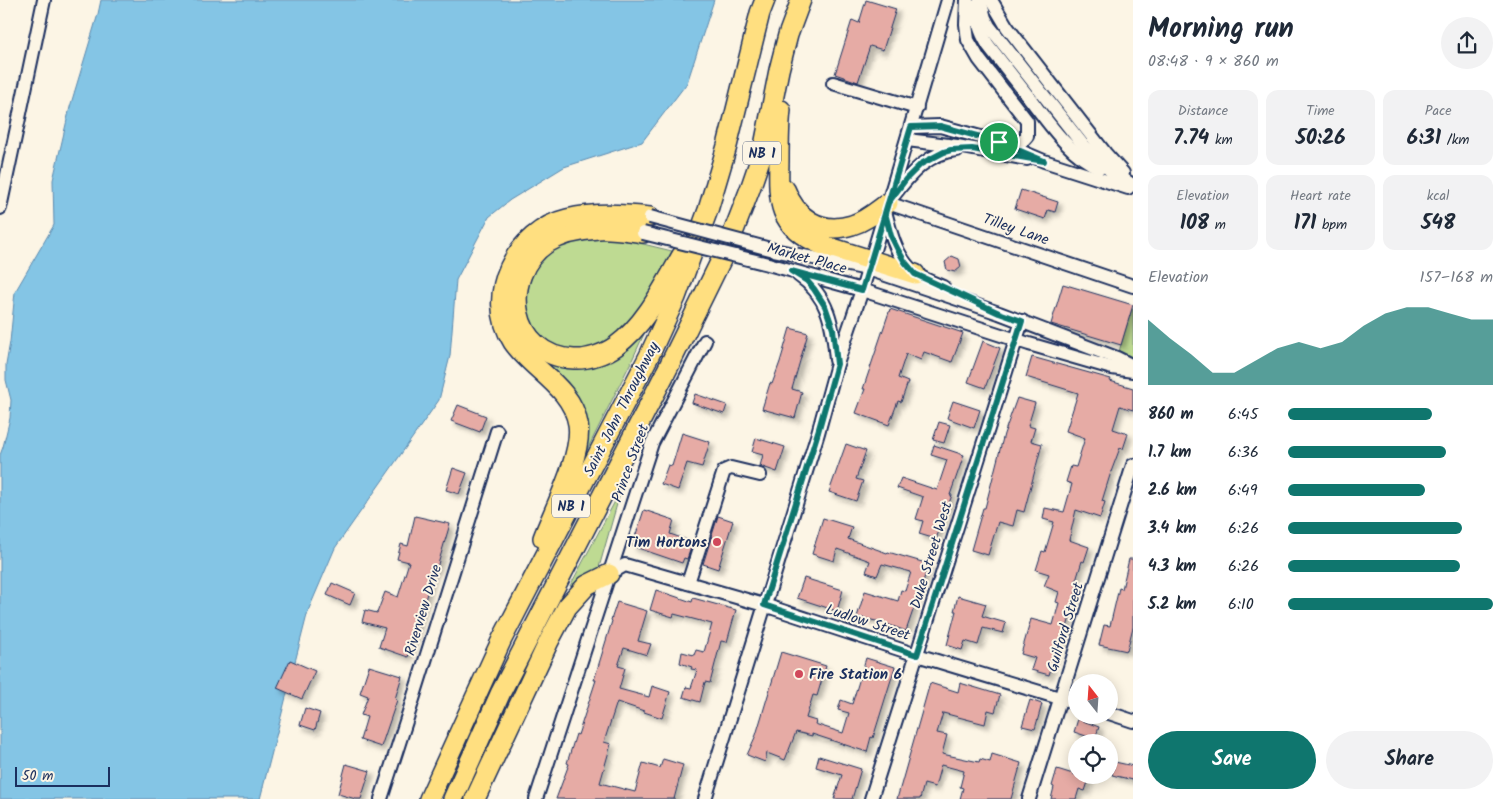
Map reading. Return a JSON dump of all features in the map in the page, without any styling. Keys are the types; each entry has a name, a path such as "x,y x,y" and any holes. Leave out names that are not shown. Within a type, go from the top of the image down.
{"highway":[{"name":"Saint John Throughway","path":"429,799 502,640 650,356 676,297 708,210 727,146 760,13 765,0"},
{"name":"Saint John Throughway","path":"702,300 741,183 752,143 768,64 789,0"},
{"name":"Saint John Throughway","path":"453,799 501,692 728,246 763,151 779,70 788,35 801,0"},
{"path":"808,0 791,51 784,85 780,120 778,172 779,195 782,207 788,220 806,238 870,264 915,274"},
{"path":"778,172 786,192 802,215 811,223 837,228 852,225 887,208"},
{"path":"646,225 617,229 599,228 565,235 547,243 536,253 519,279 516,297 518,314 523,329 532,341 548,354 564,359 583,360 616,346 642,319 661,292 708,210"},
{"path":"502,640 569,472 579,437 578,422 574,408 554,383 537,369 513,341 504,323 501,307 502,290 507,271 528,240 546,228 566,219 609,213 646,225"},
{"path":"475,799 566,607 587,585 609,574"}],"street":[{"path":"0,208 44,0"},
{"path":"705,799 818,432 837,364 870,264 948,0"},
{"path":"967,0 966,24 968,40 1027,121 1027,136 1020,144 999,142"},
{"path":"978,0 985,18 996,36 1083,145 1112,172 1133,185"},
{"path":"991,0 1007,27 1105,153 1133,181"},
{"path":"833,84 916,108"},
{"path":"909,134 940,126 999,142 1044,161 1133,190"},
{"path":"909,134 972,149 1044,161"},
{"path":"972,149 951,150 934,156 921,164 906,179 887,208 891,236 905,262 915,274 999,313"},
{"name":"Tilley Lane","path":"887,208 1133,286"},
{"name":"Market Place","path":"646,225 774,250 870,264 1022,321 1133,366"},
{"name":"Market Place","path":"646,225 1112,368 1133,371"},
{"path":"791,271 810,285 825,306 833,329 837,364"},
{"name":"Duke Street West","path":"871,799 1022,321"},
{"name":"Prince Street","path":"536,799 652,443 705,341"},
{"name":"Riverview Drive","path":"381,799 410,712 497,431"},
{"name":"Guilford Street","path":"1029,799 1133,465"},
{"path":"688,583 724,472 731,468 760,476"},
{"name":"Ludlow Street","path":"609,574 626,565 764,605 917,655 1068,700"},
{"path":"1118,716 1133,721"}],"green space":[{"path":"586,237 640,239 639,243 672,251 647,300 628,327 612,338 588,349 566,349 548,341 534,327 526,308 526,288 535,267 554,249"},
{"path":"1133,309 1133,366 1117,358"},
{"path":"641,333 644,334 633,358 582,460 588,434 583,408 546,364 550,359 559,363"},
{"path":"621,490 598,571 575,586 570,586"}],"water":[{"path":"101,0 714,0 687,83 642,142 564,167 510,200 489,217 456,280 450,356 439,400 335,548 308,611 260,799 0,799 0,455 10,418 11,400 6,380 6,365 15,292 54,225 53,180 70,107"}],"building":[{"path":"866,0 896,9 883,50 870,46 858,82 835,74 852,20 859,23"},
{"path":"1021,190 1058,202 1055,212 1048,210 1045,219 1015,209"},
{"path":"952,256 959,259 961,267 955,272 947,270 945,262"},
{"path":"1063,284 1133,305 1121,345 1051,324"},
{"path":"890,309 963,333 952,362 924,352 921,360 906,354 898,378 908,382 901,402 898,401 889,425 856,413"},
{"path":"790,328 808,333 792,389 802,392 795,418 762,409 770,383 772,384 780,362"},
{"path":"983,341 1000,348 985,388 968,382"},
{"path":"1032,357 1111,379 1110,381 1133,388 1133,410 1120,406 1113,429 1128,434 1123,449 1120,448 1111,472 1102,501 1105,502 1100,518 1076,510 1069,540 1089,547 1084,562 1082,561 1075,584 1078,584 1063,644 1058,643 1049,675 1031,670 1035,658 1021,654 1031,619 1053,625 1059,603 1056,602 1059,592 1044,586 1049,574 1036,570 1042,551 1045,552 1054,522 1043,519 1045,508 1064,512 1072,484 1066,482 1071,466 1076,467 1085,438 1066,431 1078,393 1026,377"},
{"path":"695,394 727,405 724,414 692,403"},
{"path":"1017,398 1035,403 1028,426 1035,428 1031,441 1042,444 1024,512 1017,510 1013,526 998,522 988,555 971,550 983,508 985,508 1004,434"},
{"path":"953,401 980,410 974,428 947,418"},
{"path":"458,405 486,416 480,432 451,421"},
{"path":"939,422 950,425 944,443 933,440"},
{"path":"682,433 710,442 702,467 687,463 678,490 661,484 668,465 672,466"},
{"path":"756,438 785,447 777,472 760,466 763,455 752,452"},
{"path":"846,444 866,451 856,479 863,481 856,501 829,492"},
{"path":"934,445 964,455 936,539 919,534 923,521 916,519 923,497 897,488 901,478 937,490 947,460 931,455"},
{"path":"453,468 467,473 459,494 446,490"},
{"path":"644,510 674,520 670,534 693,542 687,559 684,558 682,563 632,546"},
{"path":"415,516 450,524 408,657 379,647 385,628 362,622 365,610 377,613 385,592 398,597 409,562 397,559 401,544 408,546"},
{"name":"Tim Hortons","path":"718,516 733,521 718,569 703,564"},
{"path":"823,518 852,527 848,539 887,553 929,564 906,631 881,622 857,617 865,591 898,601 901,590 905,591 911,572 882,564 877,576 866,572 870,561 837,549 834,561 812,554"},
{"path":"1129,559 1133,559 1133,627 1127,651 1099,645 1104,625 1110,626 1119,588 1122,589"},
{"path":"804,578 843,590 837,611 797,598"},
{"path":"332,583 355,593 350,605 327,595"},
{"path":"656,590 692,602 693,598 736,610 727,642 721,641 710,683 705,682 700,702 683,697 686,687 691,688 697,670 680,663 682,652 694,655 696,650 704,652 712,624 674,614 673,617 650,610"},
{"path":"958,596 986,604 982,616 1006,623 1003,633 983,628 978,645 965,641 962,650 947,645"},
{"path":"617,602 647,611 638,641 651,644 647,655 624,648 618,666 625,668 619,689 649,697 652,686 670,692 662,718 617,702 604,742 611,744 600,783 635,792 643,763 660,768 663,759 683,765 674,799 556,799 569,764 567,763 576,734 578,735 596,680 594,680"},
{"path":"781,652 826,666 817,696 813,695 806,718 816,721 815,724 843,733 849,713 838,710 841,700 852,704 866,658 895,667 867,752 812,734 812,736 796,732 785,760 767,753 765,762 747,755 756,735"},
{"path":"290,660 315,671 302,699 277,688"},
{"path":"369,666 402,676 395,699 397,700 381,747 360,740 367,717 361,715 368,696 360,693"},
{"path":"930,683 958,692 960,683 1000,695 995,712 988,710 985,724 943,713 937,733 947,735 942,754 979,762 980,759 990,762 992,754 1021,763 1011,799 960,799 963,788 960,787 964,771 941,765 935,787 924,784 920,799 897,799"},
{"path":"1030,700 1042,704 1035,729 1022,726"},
{"path":"305,708 320,713 315,730 300,725"},
{"path":"1076,724 1091,724 1099,727 1097,734 1074,732"},
{"path":"819,756 861,769 852,799 834,799 842,775 816,767"},
{"path":"1118,763 1133,766 1133,780 1118,776"},
{"path":"346,764 370,771 361,799 338,794"},
{"path":"1057,769 1068,772 1068,784 1087,784 1085,791 1079,789 1076,799 1051,799 1054,787 1052,786"}],"place":[{"name":"Tim Hortons","path":"717,542"},
{"name":"Fire Station 6","path":"799,674"}],"route":[{"path":"999,142 940,126 911,127 862,290 791,271 807,281 825,306 833,329 837,364 818,432 764,605 917,655 1022,321 999,313 915,274 905,262 891,236 885,213 888,203 906,179 921,164 944,152 972,149 1044,161 999,142"}]}
